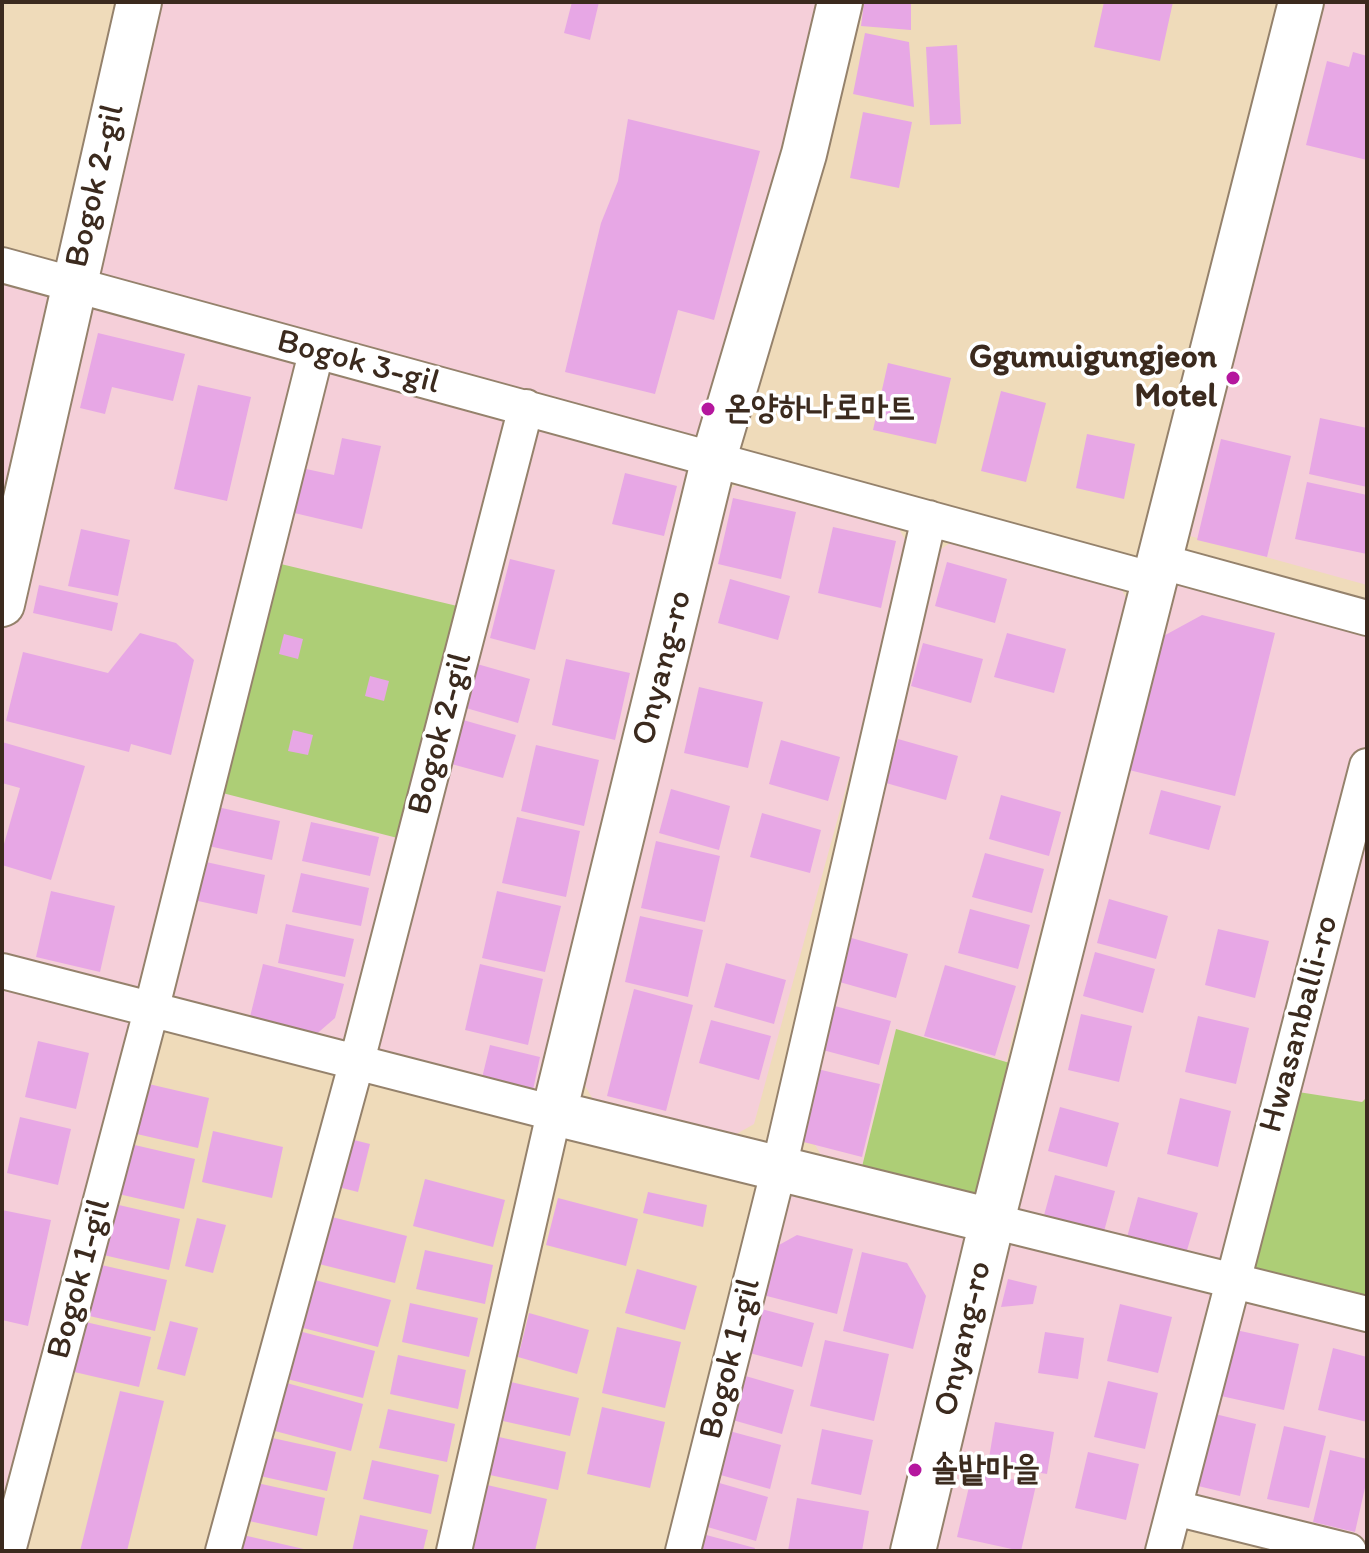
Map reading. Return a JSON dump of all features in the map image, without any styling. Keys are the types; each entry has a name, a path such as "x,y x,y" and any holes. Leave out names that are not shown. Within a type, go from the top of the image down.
{"main road":[{"name":"Bogok 2-gil","path":"2,604 139,2"},
{"name":"Onyang-ro","path":"840,2 804,154 714,458 554,1113 992,1221"},
{"name":"Onyang-ro","path":"913,1551 992,1221 1301,2"}],"street":[{"name":"Bogok 3-gil","path":"2,265 929,518 1367,618"},
{"path":"152,1007 316,353"},
{"name":"Bogok 2-gil","path":"357,1061 526,407"},
{"path":"779,1168 929,518"},
{"name":"Hwasanballi-ro","path":"1163,1551 1367,766"},
{"path":"2,971 152,1007 554,1113 454,1551"},
{"name":"Bogok 1-gil","path":"8,1551 152,1007"},
{"path":"223,1551 357,1061"},
{"name":"Bogok 1-gil","path":"683,1551 779,1168"},
{"path":"992,1221 1367,1314"},
{"path":"1175,1508 1349,1551"}],"shaded area":[{"path":"139,2 817,2 554,1113 152,1007 2,1551 2,265 72,282"},
{"path":"1325,2 1367,2 1367,585 1190,536"},
{"path":"743,480 897,525 911,551 754,1124 721,1143 600,1111 578,1074 722,495"},
{"path":"959,537 1117,580 1127,600 977,1173 945,1192 824,1160 802,1123 928,558"},
{"path":"1154,580 1367,621 1367,1551 1348,1551 1175,1508 1163,1551 683,1551 779,1168 992,1221"}],"green space":[{"path":"264,560 474,610 413,842 207,789"},
{"path":"896,1029 1033,1070 992,1221 857,1187"},
{"path":"1292,1091 1362,1102 1367,1097 1367,1305 1244,1274"}],"building":[{"path":"572,2 599,2 590,40 564,33"},
{"path":"864,2 911,2 911,30 861,26"},
{"path":"1104,2 1173,2 1160,61 1094,47"},
{"path":"865,33 909,42 914,107 853,94"},
{"path":"957,45 961,124 930,125 926,47"},
{"path":"1353,52 1367,56 1367,160 1306,145 1327,61 1349,67"},
{"path":"863,112 912,122 899,188 850,178"},
{"path":"628,119 760,151 714,320 678,310 655,394 565,372 601,223 618,181"},
{"path":"98,333 185,354 173,401 112,387 105,414 80,408"},
{"path":"888,363 951,378 936,444 873,430"},
{"path":"198,385 251,397 227,501 174,489"},
{"path":"1001,391 1046,403 1026,482 981,471"},
{"path":"1320,418 1367,428 1367,487 1309,474"},
{"path":"1087,434 1135,444 1124,499 1076,488"},
{"path":"342,438 381,446 362,529 286,511 297,467 334,475"},
{"path":"1221,439 1291,456 1267,557 1197,540"},
{"path":"625,473 677,486 664,536 612,524"},
{"path":"1307,482 1367,495 1367,554 1295,539"},
{"path":"733,498 796,512 781,579 718,564"},
{"path":"833,527 896,541 881,608 818,593"},
{"path":"81,529 130,540 118,596 68,586"},
{"path":"510,559 555,570 535,650 490,638"},
{"path":"947,562 1007,579 995,623 935,606"},
{"path":"730,579 790,596 778,640 718,623"},
{"path":"39,585 118,603 112,631 33,613"},
{"path":"1202,615 1275,633 1235,796 1125,769 1158,639"},
{"path":"140,633 176,643 194,660 171,755 131,744 129,752 6,721 23,652 108,673"},
{"path":"1007,633 1066,649 1054,693 994,677"},
{"path":"284,634 303,639 298,659 279,654"},
{"path":"923,643 983,659 971,703 911,686"},
{"path":"566,659 630,673 615,740 552,725"},
{"path":"470,662 530,679 518,723 459,706"},
{"path":"370,676 389,681 384,701 365,696"},
{"path":"699,687 763,702 748,768 684,753"},
{"path":"456,718 516,735 503,778 444,762"},
{"path":"293,730 313,735 308,755 288,751"},
{"path":"898,739 958,756 946,800 886,783"},
{"path":"781,740 840,757 828,801 769,784"},
{"path":"2,742 85,766 51,880 2,865 2,851 20,788 2,783"},
{"path":"536,745 599,760 584,826 521,811"},
{"path":"671,789 730,806 719,850 659,833"},
{"path":"1161,790 1221,806 1209,850 1149,834"},
{"path":"1001,795 1061,812 1049,856 989,839"},
{"path":"213,806 280,821 272,860 204,845"},
{"path":"762,813 821,830 810,873 750,857"},
{"path":"517,817 580,831 566,897 502,883"},
{"path":"311,822 379,837 370,876 302,861"},
{"path":"656,841 720,856 705,922 641,908"},
{"path":"985,853 1044,869 1032,913 972,897"},
{"path":"197,860 265,875 257,914 189,899"},
{"path":"301,873 369,888 361,926 292,912"},
{"path":"51,891 115,906 100,972 36,957"},
{"path":"497,891 561,906 545,972 482,958"},
{"path":"1109,899 1168,916 1156,959 1097,943"},
{"path":"970,909 1030,925 1018,969 958,953"},
{"path":"640,916 703,930 688,997 625,982"},
{"path":"286,924 354,939 345,977 278,963"},
{"path":"1218,929 1269,941 1255,998 1205,985"},
{"path":"848,937 908,954 896,998 836,981"},
{"path":"1095,952 1155,969 1143,1013 1083,996"},
{"path":"726,963 786,980 774,1024 714,1007"},
{"path":"263,964 344,984 335,1018 313,1037 249,1021"},
{"path":"480,964 543,979 528,1045 465,1030"},
{"path":"945,965 1016,986 995,1056 924,1036"},
{"path":"634,989 693,1005 666,1111 607,1096"},
{"path":"831,1005 891,1021 879,1065 819,1049"},
{"path":"1081,1014 1132,1026 1119,1082 1068,1070"},
{"path":"1198,1016 1249,1028 1236,1084 1185,1072"},
{"path":"711,1020 771,1036 759,1080 699,1063"},
{"path":"38,1041 89,1053 76,1109 25,1097"},
{"path":"490,1045 540,1057 533,1090 482,1078"},
{"path":"809,1067 880,1084 862,1157 792,1139"},
{"path":"140,1082 209,1098 198,1148 128,1132"},
{"path":"1180,1098 1231,1111 1218,1167 1167,1154"},
{"path":"1060,1107 1119,1123 1107,1167 1048,1151"},
{"path":"20,1117 71,1129 58,1185 7,1173"},
{"path":"213,1131 283,1147 272,1198 202,1182"},
{"path":"342,1137 370,1144 358,1192 330,1185"},
{"path":"126,1143 195,1159 184,1209 114,1193"},
{"path":"1055,1175 1115,1191 1103,1235 1043,1219"},
{"path":"425,1179 505,1200 493,1247 413,1226"},
{"path":"648,1192 707,1205 703,1227 643,1213"},
{"path":"1138,1197 1198,1213 1185,1257 1126,1241"},
{"path":"558,1198 638,1219 626,1266 546,1245"},
{"path":"110,1203 180,1219 169,1270 99,1254"},
{"path":"2,1210 51,1220 28,1326 2,1320"},
{"path":"328,1216 407,1236 395,1283 315,1263"},
{"path":"197,1218 226,1225 213,1273 185,1266"},
{"path":"797,1235 853,1249 837,1314 759,1294 770,1250"},
{"path":"425,1250 493,1265 485,1304 416,1289"},
{"path":"862,1252 907,1263 926,1296 913,1349 843,1331"},
{"path":"97,1264 167,1280 155,1331 85,1315"},
{"path":"637,1269 697,1286 685,1330 625,1313"},
{"path":"311,1279 391,1300 378,1347 299,1327"},
{"path":"1008,1279 1037,1286 1033,1304 1001,1307"},
{"path":"410,1303 478,1318 469,1357 402,1342"},
{"path":"1120,1304 1172,1317 1158,1373 1107,1361"},
{"path":"754,1307 814,1323 802,1367 742,1351"},
{"path":"529,1313 589,1330 577,1374 518,1357"},
{"path":"81,1321 151,1337 139,1387 70,1371"},
{"path":"170,1321 198,1328 185,1376 157,1369"},
{"path":"617,1327 681,1342 665,1408 602,1393"},
{"path":"295,1330 375,1351 363,1398 283,1378"},
{"path":"1236,1330 1299,1344 1284,1410 1221,1396"},
{"path":"1045,1332 1084,1338 1078,1379 1038,1373"},
{"path":"825,1340 889,1354 874,1421 810,1406"},
{"path":"1333,1348 1367,1357 1367,1422 1318,1410"},
{"path":"398,1355 466,1370 458,1409 390,1394"},
{"path":"735,1373 794,1390 782,1434 722,1417"},
{"path":"1108,1381 1158,1393 1145,1449 1094,1437"},
{"path":"283,1382 363,1404 351,1451 271,1430"},
{"path":"511,1382 579,1398 570,1436 503,1421"},
{"path":"120,1391 164,1401 127,1551 80,1551"},
{"path":"602,1407 665,1422 650,1488 587,1474"},
{"path":"388,1409 455,1424 447,1462 379,1448"},
{"path":"1215,1414 1256,1424 1240,1496 1198,1486"},
{"path":"995,1422 1054,1432 1047,1474 988,1464"},
{"path":"1284,1426 1326,1436 1309,1508 1267,1499"},
{"path":"722,1429 781,1445 770,1489 710,1472"},
{"path":"822,1429 873,1440 861,1495 811,1484"},
{"path":"268,1437 336,1452 327,1491 260,1476"},
{"path":"499,1437 566,1452 558,1490 490,1475"},
{"path":"1330,1450 1367,1459 1367,1479 1355,1532 1313,1522"},
{"path":"1088,1452 1139,1464 1126,1520 1075,1508"},
{"path":"372,1460 439,1475 431,1514 363,1499"},
{"path":"973,1470 1036,1485 1021,1551 957,1537"},
{"path":"709,1480 768,1497 756,1541 697,1524"},
{"path":"257,1483 325,1498 317,1536 249,1521"},
{"path":"483,1484 547,1499 535,1551 468,1551"},
{"path":"797,1498 869,1511 862,1551 788,1551"},
{"path":"360,1515 428,1530 423,1551 352,1551"},
{"path":"695,1532 755,1548 754,1551 690,1551"},
{"path":"243,1535 308,1550 308,1551 240,1551"}],"place":[{"name":"Ggumuigungjeon Motel","path":"1233,378"},
{"name":"온양하나로마트","path":"708,409"},
{"name":"솔밭마을","path":"915,1470"}]}
